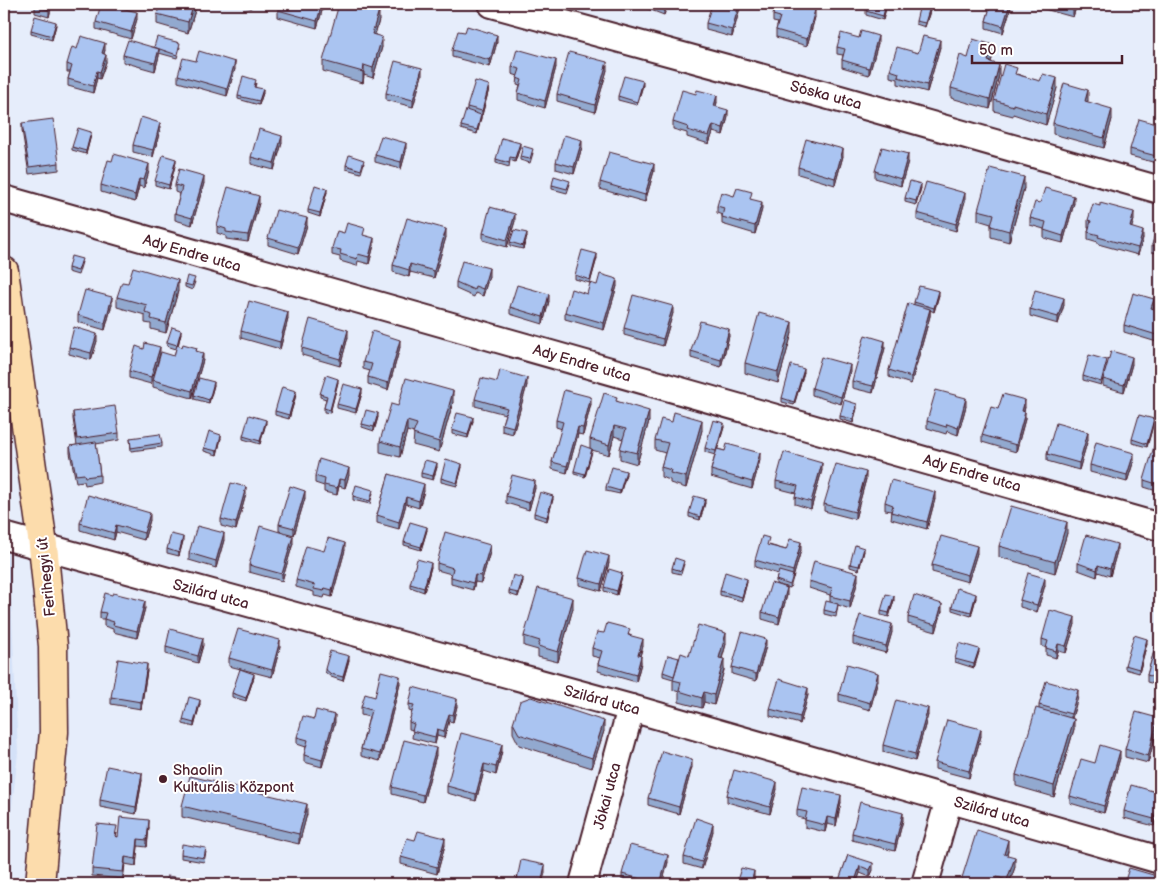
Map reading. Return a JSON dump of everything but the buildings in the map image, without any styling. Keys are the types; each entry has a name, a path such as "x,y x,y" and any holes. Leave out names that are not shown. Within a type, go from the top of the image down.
{"main road":[{"name":"Ferihegyi út","path":"4,271 43,545 53,646 54,732 40,884"}],"street":[{"name":"Sóska utca","path":"492,4 850,101 1160,190"},
{"name":"Ady Endre utca","path":"4,200 1160,526"},
{"name":"Szilárd utca","path":"4,536 43,545 91,561 631,708 1160,860"},
{"name":"Jókai utca","path":"582,884 631,708"},
{"path":"925,884 949,799"}],"shaded area":[{"path":"4,526 10,573 18,753 4,877"}],"place":[{"name":"Shaolin Kulturális Központ","path":"163,779"}]}
